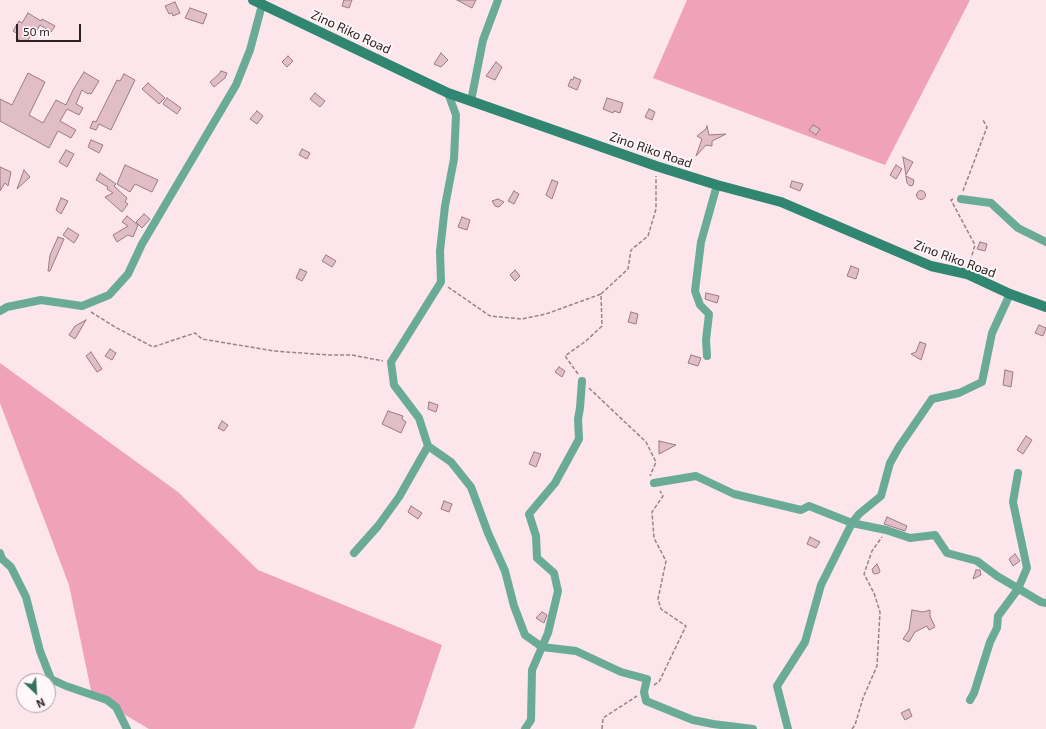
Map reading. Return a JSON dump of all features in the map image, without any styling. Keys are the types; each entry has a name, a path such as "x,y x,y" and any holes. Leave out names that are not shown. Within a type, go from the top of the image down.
{"street":[{"path":"471,101 483,40 498,0"},
{"path":"0,311 7,307 41,300 82,306 109,295 128,274 142,244 236,85 250,50 258,2"},
{"name":"Zino Riko Road","path":"258,2 448,93 656,166 717,185 781,202 931,266 967,274 1010,294 1046,307"},
{"path":"448,93 456,115 454,159 445,206 440,251 441,282 391,362 394,385 419,418 428,446 451,462 471,487 488,533 505,571 514,606 525,635 542,647 576,651 622,672 647,680 644,692 646,701 693,720 752,729"},
{"path":"708,356 706,340 709,314 700,305 695,291 700,242 717,185"},
{"path":"961,199 991,203 1018,228 1046,242"},
{"path":"788,729 777,686 805,642 821,585 852,523 881,496 890,463 898,447 932,399 959,393 982,382 992,332 1010,294"},
{"path":"525,729 531,720 532,670 548,633 558,591 554,573 537,558 536,536 529,514 555,483 579,439 578,419 582,381"},
{"path":"354,553 378,526 399,497 428,446"},
{"path":"970,700 974,693 990,642 997,628 998,616 1018,589 1027,568 1013,502 1018,473"},
{"path":"654,483 696,476 734,494 801,510 809,506 852,523 886,530 910,538 935,535 947,553 977,561 1018,589 1041,602 1046,603"},
{"path":"0,553 2,559 11,567 26,597 40,651 52,679 66,686 107,700 116,707 127,729"}],"path":[{"path":"441,282 490,316 522,320 546,314 601,294 628,269 631,250 648,236 656,209 656,166"},
{"path":"601,294 602,326 586,341 565,356 582,381 630,425 646,442 656,462 650,476 663,496 652,512 654,538 666,562 658,599 661,609 686,626 659,682 603,718 602,729"},
{"path":"82,306 115,327 153,348 194,333 202,339 274,351 328,355 352,355 391,362"},
{"path":"852,729 855,725 862,698 877,666 880,612 874,593 864,574 872,551 886,530"}],"shaded area":[{"path":"687,0 970,0 885,165 653,78"},
{"path":"0,363 178,492 258,570 442,645 414,728 149,729 92,695 69,585 0,403"}],"building":[{"path":"344,0 352,0 349,8 342,6"},
{"path":"457,0 476,0 472,8"},
{"path":"175,2 180,13 173,16 172,13 169,14 165,6"},
{"path":"190,8 207,14 203,24 185,18"},
{"path":"28,13 41,21 42,19 55,26 51,32 40,25 33,37 31,35 27,42 24,40 23,42 16,38 18,34 13,31 19,21 22,23"},
{"path":"441,53 448,60 441,67 434,64"},
{"path":"288,56 293,61 287,67 282,62"},
{"path":"496,62 502,67 495,80 486,76"},
{"path":"221,71 227,73 225,78 214,87 210,82"},
{"path":"84,72 99,81 91,94 88,94 82,90 76,104 83,108 79,115 67,109 60,121 76,130 71,138 58,131 49,148 0,121 0,99 12,105 28,73 45,82 29,115 43,123 56,100 66,105"},
{"path":"124,74 135,80 111,130 99,124 96,130 90,128 93,121 96,122 117,80 120,81"},
{"path":"574,77 581,80 577,90 568,86 571,79 573,80"},
{"path":"148,83 165,98 159,104 142,89"},
{"path":"315,93 325,101 320,107 310,99"},
{"path":"167,98 181,108 177,114 163,104"},
{"path":"607,98 623,103 620,113 614,111 613,113 603,109"},
{"path":"649,109 655,112 652,120 645,117"},
{"path":"257,111 263,116 257,124 250,119"},
{"path":"813,125 820,129 816,135 809,130"},
{"path":"707,126 709,135 726,134 712,141 712,146 706,145 696,156 702,139 697,136 706,129"},
{"path":"91,140 103,145 99,153 88,147"},
{"path":"302,149 310,153 307,159 299,155"},
{"path":"66,150 74,154 67,167 59,162"},
{"path":"903,157 913,162 906,175"},
{"path":"125,165 158,180 152,192 135,184 130,192 117,184"},
{"path":"896,165 902,169 896,179 890,175"},
{"path":"0,167 11,172 8,186 5,183 0,191"},
{"path":"24,170 30,177 17,189"},
{"path":"100,173 116,184 114,186 127,198 125,202 128,204 122,212 105,197 113,193 107,189 108,187 96,180"},
{"path":"906,176 914,180 913,185 910,186 907,183"},
{"path":"552,180 558,182 552,199 546,195"},
{"path":"792,181 803,184 800,191 790,187"},
{"path":"514,191 519,194 514,204 508,201"},
{"path":"919,191 923,191 925,195 923,199 919,199 917,197 917,193"},
{"path":"61,198 68,201 61,214 56,210"},
{"path":"498,199 504,202 499,207 495,206 492,201"},
{"path":"144,214 150,219 142,228 136,222"},
{"path":"127,216 138,225 133,237 128,235 117,242 113,235 128,226 122,222"},
{"path":"462,217 470,220 467,230 458,227"},
{"path":"68,228 79,235 74,243 63,235"},
{"path":"58,237 64,239 50,271 48,271 50,255"},
{"path":"980,242 987,244 985,251 977,249"},
{"path":"326,255 336,261 332,267 322,261"},
{"path":"851,266 859,269 856,279 847,276"},
{"path":"300,269 307,272 302,281 296,278"},
{"path":"515,270 520,276 515,281 510,275"},
{"path":"706,293 719,296 717,303 705,299"},
{"path":"631,312 638,314 636,324 628,322"},
{"path":"86,320 75,339 69,335 75,326"},
{"path":"1039,325 1046,328 1043,336 1035,333"},
{"path":"920,342 926,344 921,360 911,354 916,352"},
{"path":"110,349 116,353 112,360 105,356"},
{"path":"91,352 102,369 97,372 86,356"},
{"path":"691,355 701,358 698,366 688,363"},
{"path":"559,367 565,371 562,377 555,372"},
{"path":"1005,370 1013,372 1011,387 1003,385"},
{"path":"429,402 438,405 436,412 428,409"},
{"path":"388,411 403,416 402,419 406,422 401,433 382,424"},
{"path":"222,421 228,425 224,431 218,428"},
{"path":"1026,436 1032,440 1023,454 1017,450"},
{"path":"659,441 676,445 659,454"},
{"path":"534,452 541,454 536,467 529,464"},
{"path":"444,501 452,504 449,512 441,509"},
{"path":"411,506 422,513 418,519 408,512"},
{"path":"887,517 907,526 905,531 884,524"},
{"path":"810,537 820,542 816,548 807,544"},
{"path":"1015,554 1020,561 1013,566 1009,559"},
{"path":"877,564 880,571 879,573 875,574 873,573 872,569"},
{"path":"976,570 980,570 981,575 973,579"},
{"path":"912,610 923,612 930,610 930,616 935,627 929,630 927,626 915,632 909,642 903,639 909,630"},
{"path":"542,612 547,615 544,623 536,618"},
{"path":"909,709 912,716 905,720 901,713"}]}
